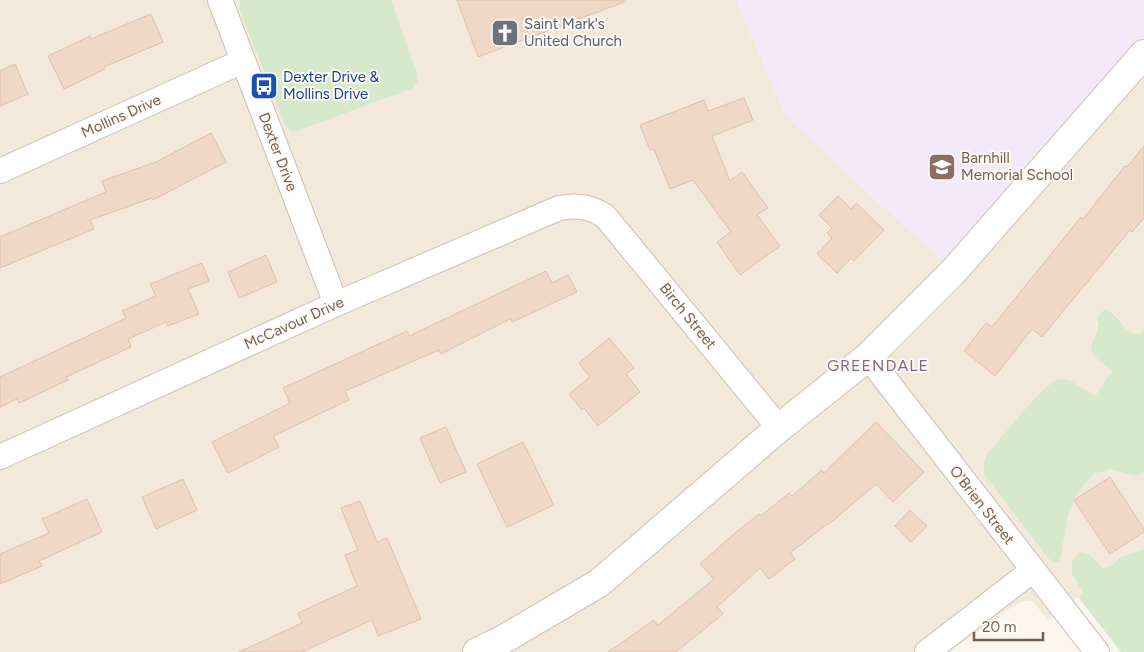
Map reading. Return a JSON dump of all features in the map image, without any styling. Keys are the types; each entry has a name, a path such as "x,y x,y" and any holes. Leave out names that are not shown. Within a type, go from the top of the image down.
{"main road":[{"path":"477,652 504,639 599,583 779,428 868,357 953,272 1144,54"}],"street":[{"name":"Dexter Drive","path":"220,0 336,304"},
{"name":"Mollins Drive","path":"0,171 243,60"},
{"name":"McCavour Drive","path":"0,457 336,304 559,208 575,206 593,209"},
{"name":"Birch Street","path":"593,209 606,216 779,428"},
{"name":"O'Brien Street","path":"868,357 1097,652"},
{"path":"928,652 1033,570"}],"shaded area":[{"path":"0,0 736,0 787,118 1144,54 1144,326 1142,333 1135,335 1127,331 1112,311 1104,309 1096,323 1098,329 1091,348 1093,355 1112,371 1095,396 1069,380 984,459 983,467 985,476 1053,563 1061,556 1068,515 1077,493 1094,474 1111,469 1134,476 1144,473 1144,549 1119,558 1113,565 1103,568 1096,562 1073,578 1083,593 1048,621 1033,601 1024,601 1009,609 949,652 0,652"},
{"name":"Barnhill Memorial School","path":"736,0 1144,0 1144,54 953,272 787,118"}],"green space":[{"path":"241,0 391,0 417,73 418,81 413,88 291,132 285,125 241,13 239,5"},
{"path":"1105,309 1116,316 1130,332 1135,334 1142,333 1144,326 1144,473 1134,476 1111,469 1094,474 1077,493 1068,515 1061,556 1059,561 1053,563 985,476 983,463 988,453 1026,408 1044,389 1057,379 1069,380 1095,396 1112,371 1093,355 1091,348 1098,329 1098,316"},
{"path":"1144,549 1144,652 1121,652 1078,597 1083,593 1072,572 1072,562 1079,552 1089,554 1103,568 1113,565 1119,558"}],"building":[{"name":"Saint Mark's United Church","path":"457,0 624,0 624,2 478,57"},
{"path":"151,14 163,42 104,67 105,69 64,89 48,56 90,36 91,39"},
{"path":"15,64 28,94 0,106 0,71"},
{"path":"744,98 753,120 712,136 730,181 742,172 768,208 757,215 780,246 740,275 717,242 731,232 693,180 670,189 654,149 650,150 640,125 704,100 708,111"},
{"path":"211,133 226,162 153,200 152,198 90,220 94,229 0,268 0,237 106,192 102,181 156,162"},
{"path":"1144,146 1144,218 1132,232 1130,230 1042,337 1032,329 995,376 964,351 986,323 992,327 1081,217 1083,219 1125,166 1127,167"},
{"path":"838,196 851,209 856,203 884,230 854,261 851,258 837,273 817,254 832,238 827,233 832,228 819,215"},
{"path":"266,255 277,282 239,298 228,272"},
{"path":"202,263 209,281 188,289 199,314 168,326 166,322 128,339 131,347 66,377 68,380 19,403 17,399 0,407 0,377 126,318 122,311 156,296 150,284"},
{"path":"546,271 552,283 568,275 577,292 512,322 510,319 441,354 439,350 345,391 349,400 273,436 279,447 228,473 212,442 290,403 283,388 407,331 409,336"},
{"path":"609,338 634,368 626,374 640,392 598,426 584,408 582,410 569,394 590,377 579,363"},
{"path":"876,422 924,472 893,502 876,484 828,525 790,553 795,559 769,579 760,568 717,607 723,614 676,652 608,652 654,620 658,625 714,579 700,564 759,514 761,516 789,493 792,496 822,470 824,473"},
{"path":"446,427 466,472 440,483 420,438"},
{"path":"523,442 554,505 507,527 477,464"},
{"path":"1110,477 1144,529 1144,532 1110,554 1074,500"},
{"path":"183,479 197,510 156,529 142,497"},
{"path":"87,499 102,532 39,561 42,566 0,584 0,554 49,533 42,519"},
{"path":"360,501 377,542 387,538 421,619 378,636 372,620 302,652 239,652 302,623 298,613 357,586 345,555 358,550 341,508"},
{"path":"910,510 927,526 911,542 895,526"}],"place":[{"name":"Saint Mark's United Church","path":"505,33"},
{"name":"Dexter Drive & Mollins Drive","path":"264,86"},
{"name":"Barnhill Memorial School","path":"942,167"}],"district":[{"name":"GREENDALE","path":"878,365"}]}
